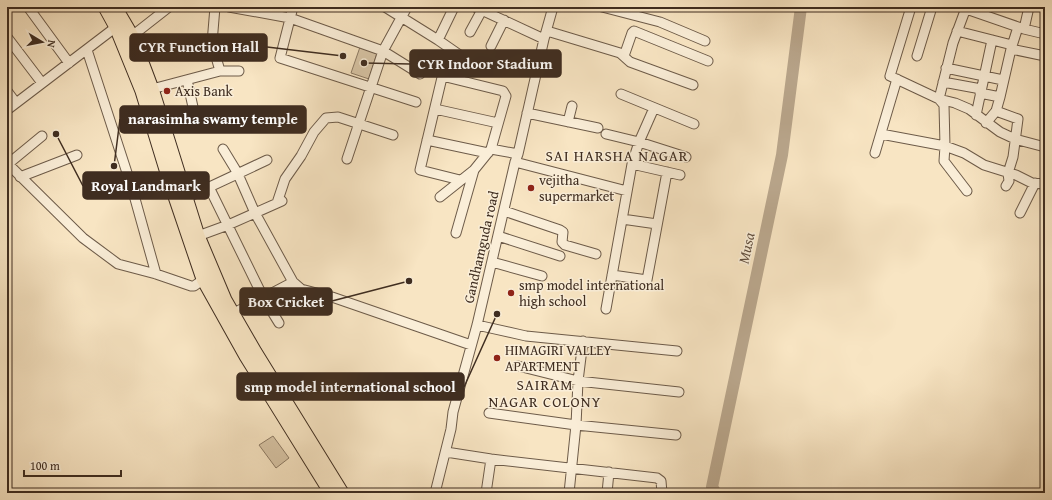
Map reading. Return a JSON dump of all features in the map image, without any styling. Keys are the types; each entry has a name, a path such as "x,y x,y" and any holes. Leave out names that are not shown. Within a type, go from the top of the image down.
{"highway":[{"path":"105,7 116,27 142,91 168,176 208,276 246,356 331,493"},
{"path":"115,7 132,36 152,89 198,236 208,276 342,493"}],"street":[{"path":"28,7 69,63"},
{"path":"132,36 169,7"},
{"path":"215,7 212,43 220,71"},
{"path":"229,7 290,18 383,51 420,74"},
{"path":"293,7 280,58 416,102"},
{"path":"385,7 464,58"},
{"path":"347,159 383,51 407,7"},
{"path":"438,40 454,7"},
{"name":"Gandhamguda road","path":"435,493 446,452 453,412 471,345 478,325 516,158 553,7"},
{"path":"602,7 660,22 705,41"},
{"path":"911,7 890,76 939,99 955,102 969,109 986,123 1015,139 1045,147"},
{"path":"917,56 932,7"},
{"path":"986,123 996,111 1012,47 1029,7"},
{"path":"939,99 957,31 969,8 1021,28 1045,34"},
{"path":"470,32 479,9 504,20 546,35 620,53 630,62 693,85"},
{"path":"490,46 504,20"},
{"path":"7,110 116,27"},
{"path":"957,31 1045,56"},
{"path":"624,56 632,33 634,32 708,61"},
{"path":"7,37 42,83"},
{"path":"976,115 992,40"},
{"path":"449,48 420,170 460,180"},
{"path":"87,50 132,188 156,274"},
{"path":"946,68 1003,80"},
{"path":"152,89 220,71 239,71"},
{"path":"440,197 474,170 490,151 505,99 505,93 442,76"},
{"path":"187,80 193,107"},
{"path":"875,153 897,80"},
{"path":"943,82 1000,97"},
{"path":"7,91 16,104"},
{"path":"621,94 694,124"},
{"path":"939,99 944,105 944,161 967,191"},
{"path":"568,122 572,106"},
{"path":"606,309 632,164 639,142 654,108"},
{"path":"435,109 498,123"},
{"path":"996,111 1018,119 1013,157 1008,173 1009,181 1006,186"},
{"path":"527,113 598,128"},
{"path":"198,236 228,225 281,201 285,179 301,156 314,132 326,118 338,117 393,135"},
{"path":"606,134 639,142 686,157"},
{"path":"881,134 945,146 964,153 984,165 1035,183 1045,184"},
{"path":"42,136 7,164 83,238 118,264 156,274 191,286 194,286 208,276"},
{"path":"427,140 490,151 627,191"},
{"path":"223,149 238,172 255,213 294,282 301,289 332,297 471,345"},
{"path":"20,177 77,155"},
{"path":"186,198 208,186 266,160"},
{"path":"632,164 680,175"},
{"path":"456,233 474,170"},
{"path":"612,275 647,280 667,172"},
{"path":"132,188 168,176"},
{"path":"1020,213 1035,183"},
{"path":"208,186 263,297 279,323"},
{"path":"504,211 560,230 563,232 562,242 565,245 596,254"},
{"path":"622,219 657,224"},
{"path":"498,236 560,256"},
{"path":"492,262 542,276"},
{"path":"232,314 294,282"},
{"path":"478,325 526,336 678,351"},
{"path":"569,493 576,425 578,381 583,341"},
{"path":"518,366 578,381 679,392"},
{"path":"489,413 576,425 676,435"},
{"path":"446,452 491,459 658,478 661,481 662,493"},
{"path":"486,493 491,459"},
{"path":"607,493 609,472"}],"shaded area":[{"path":"360,47 377,53 369,79 351,73"},
{"path":"273,436 289,458 276,468 259,445"}],"waterway":[{"name":"Musa","path":"716,493 712,487 782,155 801,7"}],"place":[{"name":"CYR Function Hall","path":"343,56"},
{"name":"CYR Indoor Stadium","path":"364,63"},
{"name":"Axis Bank","path":"167,91"},
{"name":"Royal Landmark","path":"56,134"},
{"name":"narasimha swamy temple","path":"114,166"},
{"name":"vejitha supermarket","path":"531,188"},
{"name":"Box Cricket","path":"409,281"},
{"name":"smp model international high school","path":"511,293"},
{"name":"smp model international school","path":"497,314"},
{"name":"HIMAGIRI VALLEY APARTMENT","path":"497,358"}],"district":[{"name":"SAI HARSHA NAGAR","path":"617,155"},
{"name":"SAIRAM NAGAR COLONY","path":"545,392"}]}
